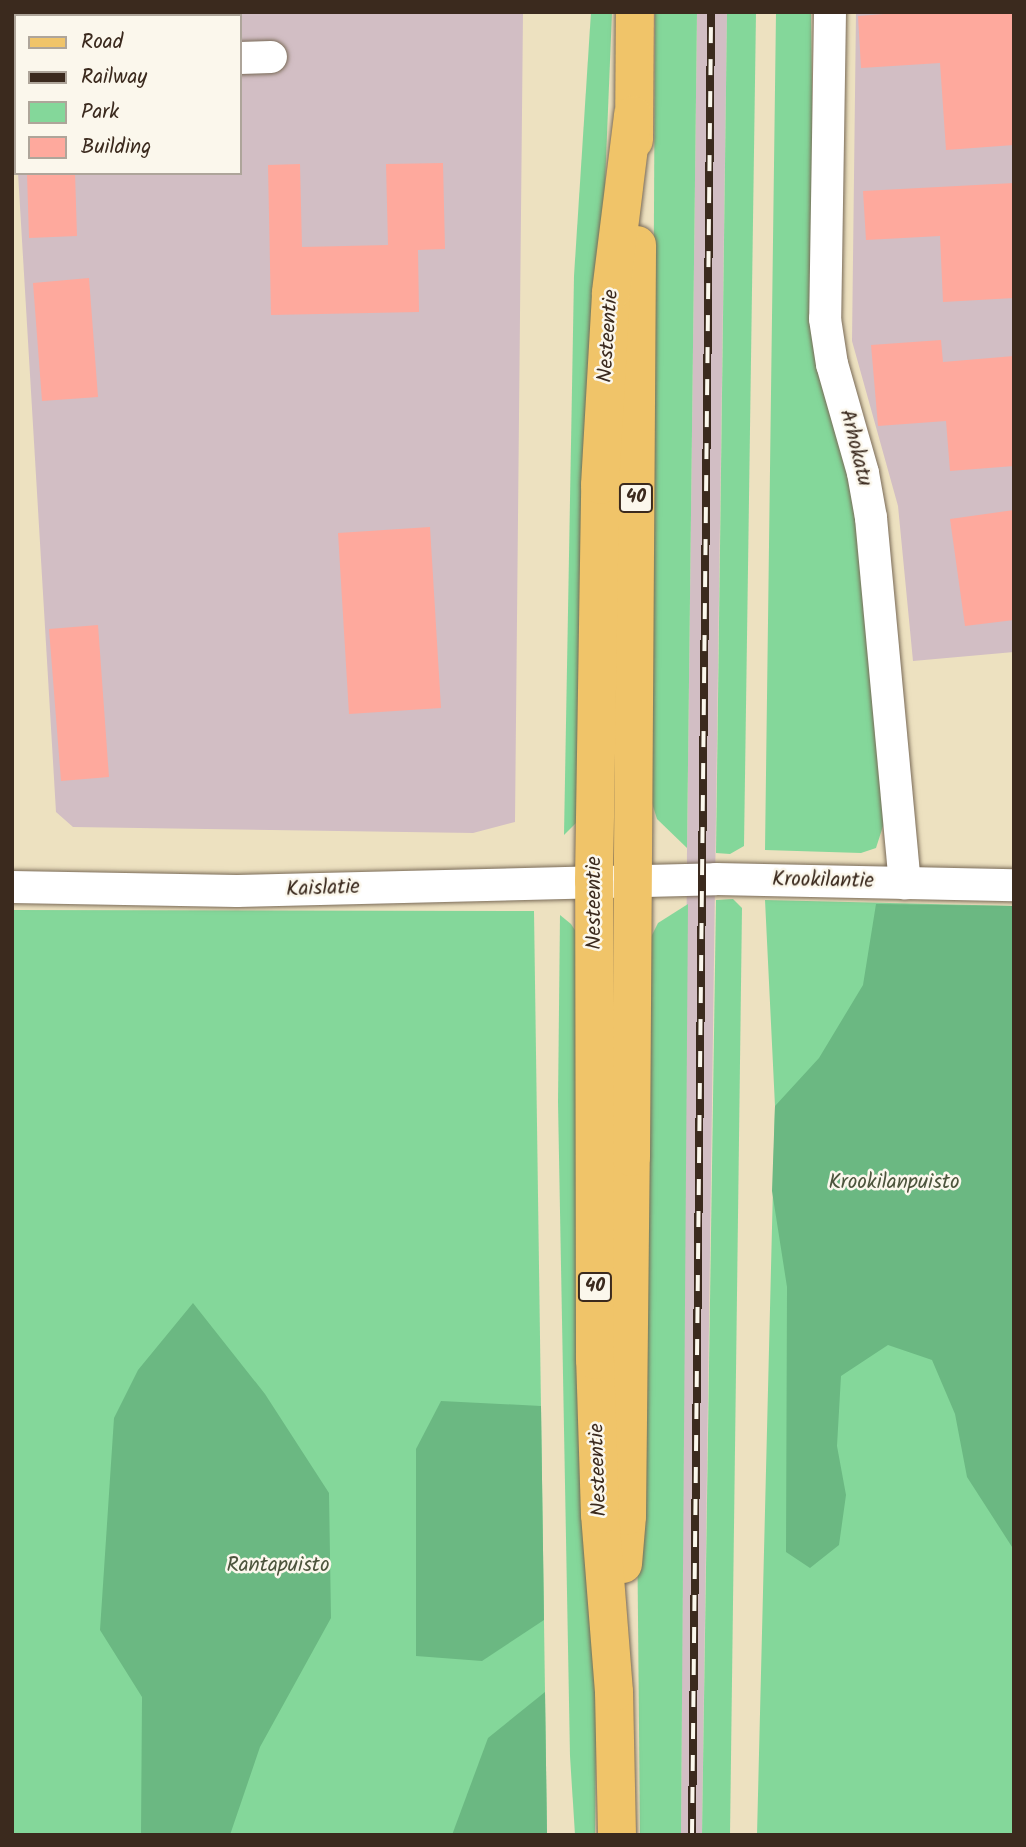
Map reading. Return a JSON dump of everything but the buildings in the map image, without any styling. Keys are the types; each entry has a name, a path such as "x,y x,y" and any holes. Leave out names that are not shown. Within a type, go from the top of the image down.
{"main road":[{"name":"Nesteentie","path":"614,1692 627,1516 638,295 633,115 635,12"},
{"name":"Nesteentie","path":"617,1835 614,1692 600,1515 595,1360 594,881 600,485 611,292 633,115"}],"street":[{"name":"Arhokatu","path":"830,12 825,319 832,365 863,473 871,518 905,883"},
{"path":"242,58 271,57"},
{"name":"Krookilantie","path":"633,881 734,879 1014,885"},
{"name":"Kaislatie","path":"12,887 237,891 633,881"}],"shaded area":[{"path":"12,12 523,12 515,822 473,833 73,827 56,812 18,175 242,175 242,14 14,14 14,26"},
{"path":"697,12 727,12 702,1835 681,1835 687,848"},
{"path":"856,12 1014,12 1014,652 913,661 898,506 852,341"}],"green space":[{"path":"591,12 612,12 579,820 564,835 574,276"},
{"path":"655,12 697,12 687,848 657,819 651,800"},
{"path":"727,12 756,12 744,846 730,854 716,853"},
{"path":"776,12 811,12 815,329 857,504 884,823 876,848 861,853 765,850"},
{"path":"733,899 742,908 730,1835 702,1835 716,900"},
{"path":"765,900 1014,906 1014,1835 757,1835 775,1106"},
{"path":"688,904 681,1835 640,1835 637,1510 650,939 658,923"},
{"name":"Krookilanpuisto","path":"876,904 1014,906 1014,1550 967,1477 955,1414 932,1360 888,1345 841,1376 837,1446 846,1495 839,1545 810,1568 786,1552 787,1287 772,1191 775,1106 819,1058 863,985"},
{"name":"Rantapuisto","path":"12,910 534,911 547,1835 12,1835"},
{"path":"560,915 571,924 582,941 597,1636 595,1835 575,1835 570,1756 558,1102"},
{"path":"193,1303 265,1394 329,1493 331,1618 260,1747 230,1835 141,1835 142,1697 100,1630 114,1418 138,1370"},
{"path":"441,1401 541,1406 544,1620 482,1661 416,1656 416,1449"},
{"path":"545,1692 547,1835 452,1835 488,1738"}],"railway":[{"path":"692,1835 711,12"}]}
